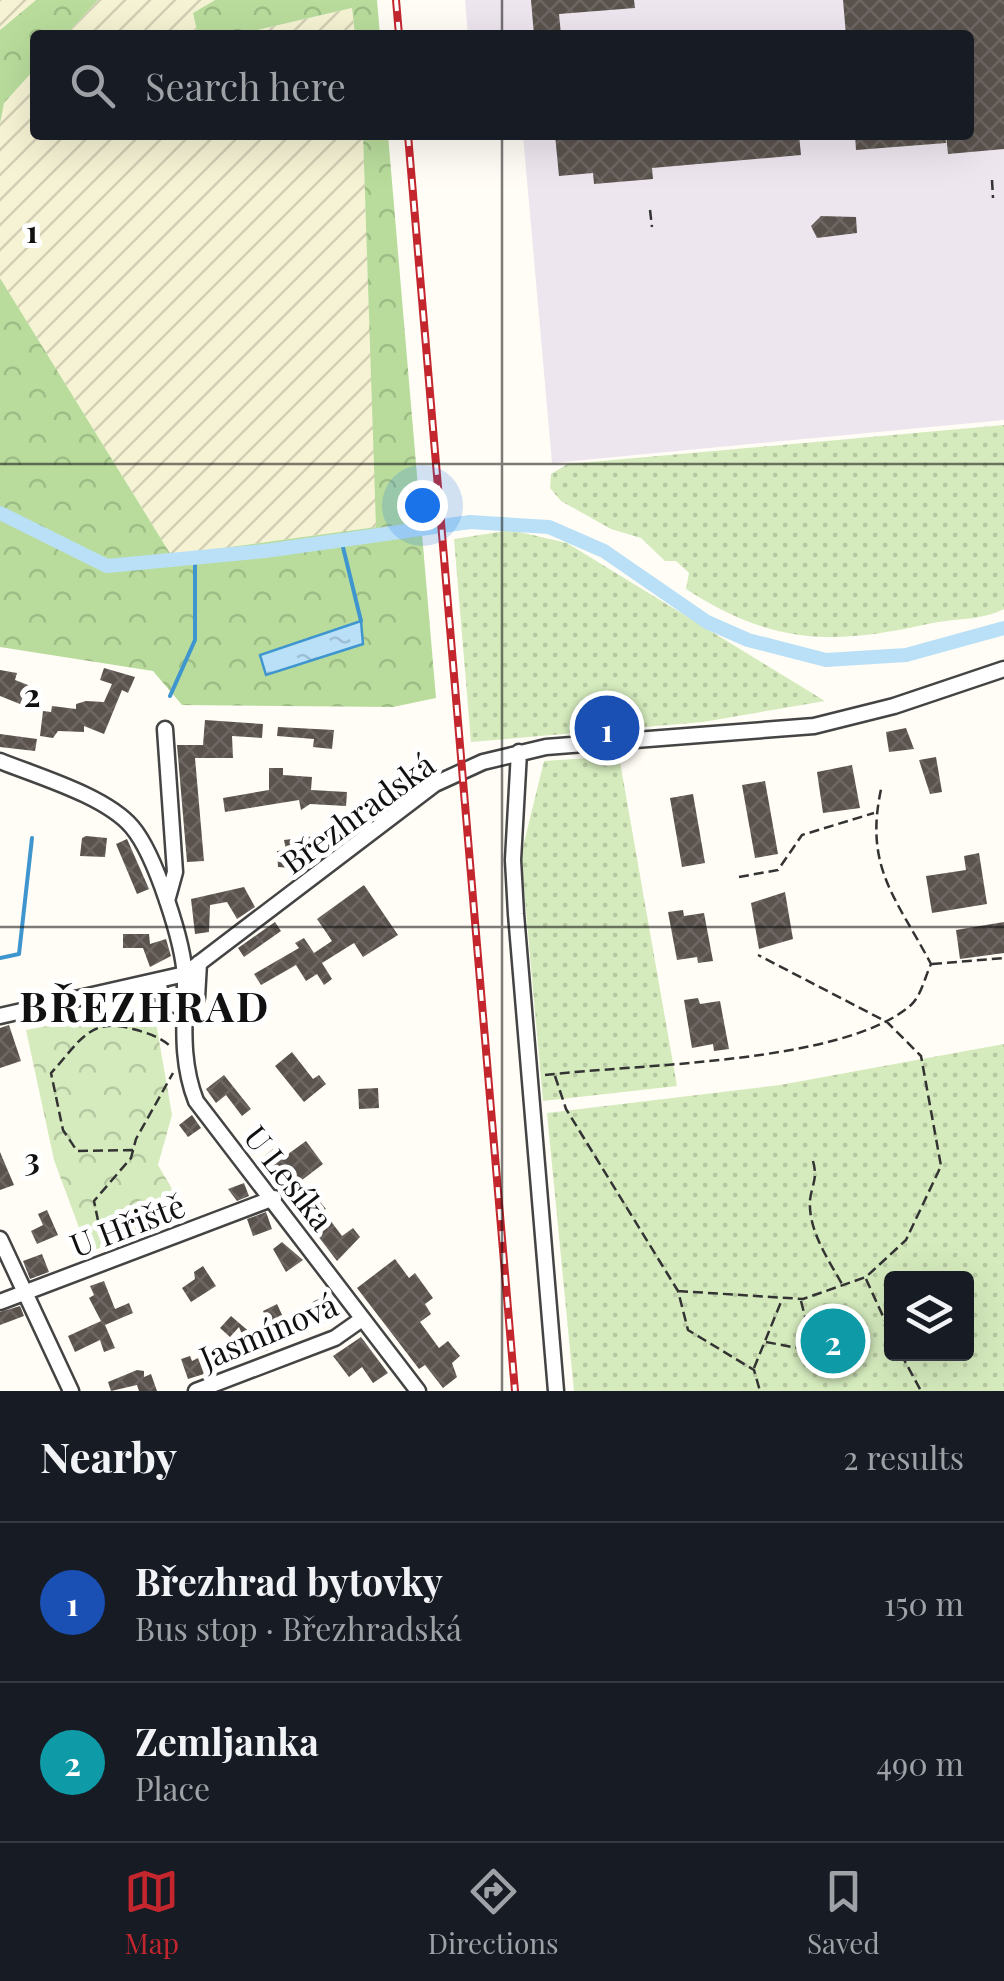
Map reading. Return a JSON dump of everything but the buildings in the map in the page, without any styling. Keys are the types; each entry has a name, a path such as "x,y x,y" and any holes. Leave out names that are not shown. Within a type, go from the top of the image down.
{"street":[{"name":"Březhradská","path":"0,1016 185,974 435,784 462,770 519,752 814,726 894,706 1004,669"},
{"path":"165,730 175,872 167,901"},
{"path":"519,752 512,860 556,1391"},
{"path":"0,762 86,797 131,826 167,901"},
{"name":"U Lesíka","path":"167,901 185,974 184,1058 196,1101 418,1391"},
{"path":"158,982 163,999 184,1009 198,998 199,963"},
{"name":"U Hřiště","path":"0,1302 274,1198"},
{"path":"0,1238 72,1391"},
{"name":"Jasmínová","path":"196,1391 335,1338 362,1319"}],"path":[{"path":"992,180 994,198"},
{"path":"650,210 652,228"},
{"path":"882,785 875,813 878,868 931,964"},
{"path":"739,876 778,870 802,834 875,813"},
{"path":"678,1292 801,1299 866,1277 906,1240 941,1166 921,1056 887,1022 758,955"},
{"path":"931,964 1004,958"},
{"path":"529,1078 814,1044 887,1022 914,1003 931,964"},
{"path":"108,1261 94,1201 133,1150 184,1058 159,1036 110,1022 92,1030 51,1073 63,1130 77,1152 133,1150"},
{"path":"554,1074 566,1109 678,1292 688,1330 754,1370"},
{"path":"813,1161 818,1182 810,1199 817,1241 842,1285"},
{"path":"98,1225 117,1234"},
{"path":"866,1277 884,1318"},
{"path":"760,1391 754,1370 782,1299"},
{"path":"801,1299 811,1340"},
{"path":"765,1341 803,1349 811,1340"},
{"path":"811,1340 826,1342"},
{"path":"905,1361 921,1391"}],"shaded area":[{"path":"0,0 36,0 0,30"},
{"path":"98,0 215,0 193,13 197,30 71,30"},
{"path":"465,0 1004,0 1004,420 552,463 523,140 974,140 974,30 468,30"},
{"path":"352,8 354,30 257,30"},
{"path":"30,74 30,140 363,140 377,527 171,555 0,278 0,124 4,103"}],"green space":[{"path":"36,0 98,0 71,30 30,30 30,74 4,103 0,124 0,30"},
{"path":"215,0 377,0 380,30 354,30 352,8 257,30 197,30 193,13"},
{"path":"363,140 388,140 436,698 393,707 182,705 153,671 0,647 0,278 171,555 376,527","holes":["360,621 362,644 266,675 260,659 270,652"]},
{"path":"1004,425 1004,609 894,631 833,637 776,630 747,621 686,589 689,573 676,561 665,561 641,538 611,529 561,501 550,488 551,474 568,464"},
{"path":"511,530 567,543 825,701 703,722 471,742 454,539"},
{"path":"619,756 677,1086 543,1101 521,855 544,761"},
{"path":"122,1012 155,1017 172,1115 158,1165 189,1218 88,1252 54,1160 26,1030"},
{"path":"1004,1044 1004,1391 574,1391 547,1113 780,1085"}],"water":[{"path":"361,621 363,644 266,675 260,655"}],"waterway":[{"path":"0,513 107,566 265,551 470,522 549,527 604,551 707,622 748,640 826,660 906,655 1004,628"},
{"path":"341,539 361,621"},
{"path":"170,696 195,640 195,557"},
{"path":"0,958 19,954 32,838"}],"railway":[{"path":"396,0 399,30"},
{"path":"408,140 515,1391"}],"place":[{"name":"Březhrad bytovky","path":"607,728"},
{"name":"Zemljanka","path":"833,1341"}],"district":[{"name":"BŘEZHRAD","path":"145,1005"}]}
